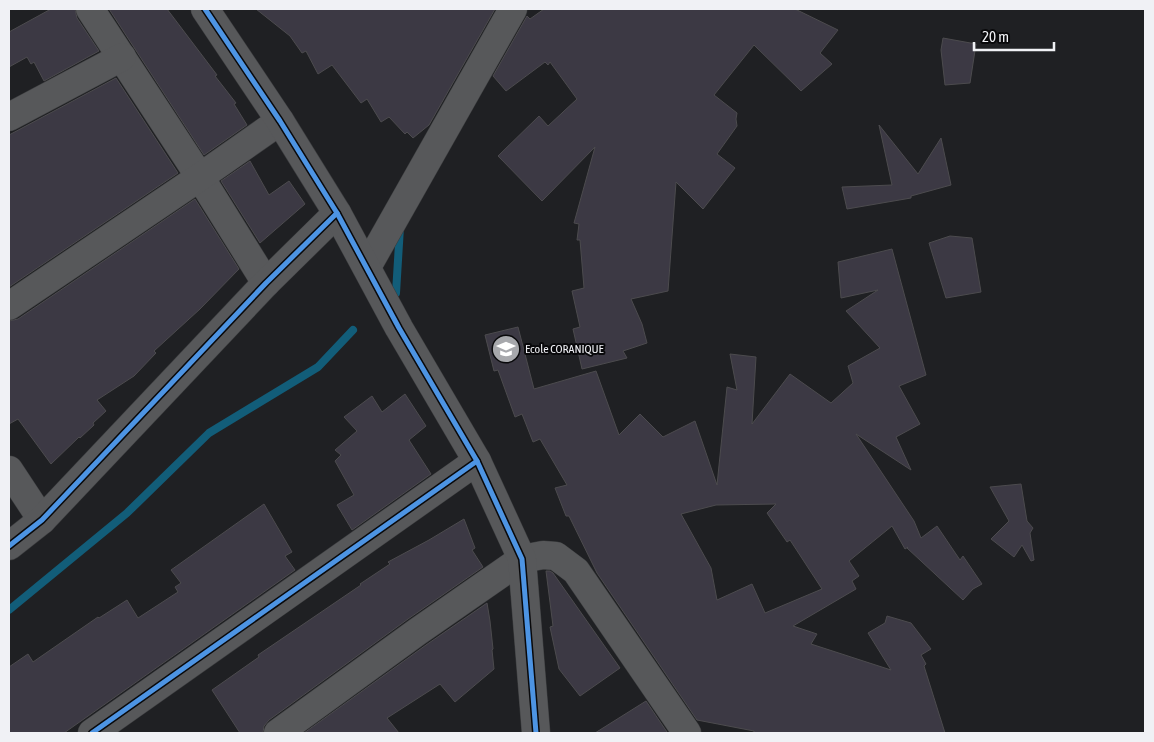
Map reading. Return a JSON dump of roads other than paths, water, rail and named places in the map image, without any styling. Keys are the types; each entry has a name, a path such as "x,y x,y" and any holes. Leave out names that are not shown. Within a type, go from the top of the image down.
{"street":[{"path":"90,9 200,177 266,283"},
{"path":"205,9 280,121 337,213 400,328 477,461 522,559 536,733"},
{"path":"367,267 513,9"},
{"path":"9,117 122,57"},
{"path":"9,306 280,121"},
{"path":"9,546 42,520 266,283 337,213"},
{"path":"92,733 477,461"},
{"path":"9,470 42,520"},
{"path":"278,733 417,632 522,559 543,555 556,556 576,571 687,733"}],"waterway":[{"path":"396,293 400,227"},
{"path":"9,610 127,513 209,433 318,367 353,330"}],"place":[{"name":"Ecole CORANIQUE","path":"506,349"}]}
